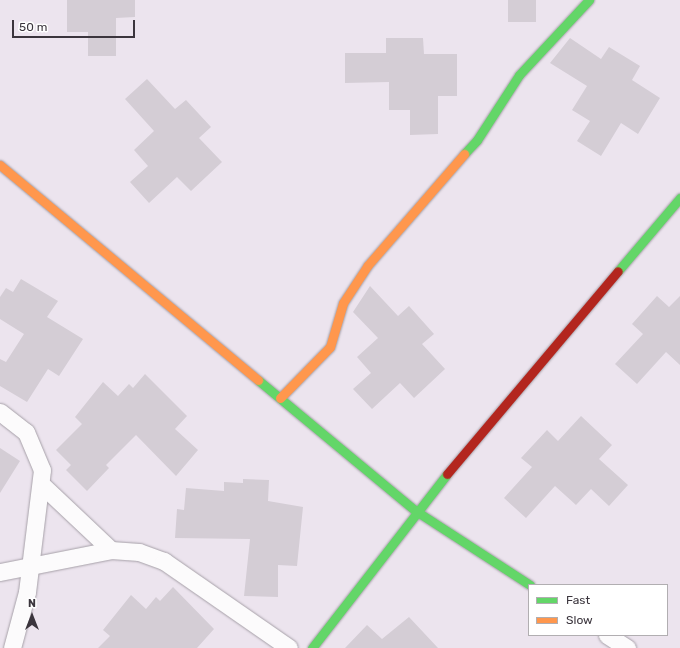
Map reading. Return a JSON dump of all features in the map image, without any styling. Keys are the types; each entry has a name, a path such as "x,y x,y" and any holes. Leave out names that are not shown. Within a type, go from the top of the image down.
{"street":[{"path":"280,398 330,347 343,302 368,265 412,215 434,184 477,140 519,75 589,0"},
{"path":"0,165 416,511 528,584"},
{"path":"312,648 416,511 680,198"},
{"path":"0,412 26,432 42,470 31,565 12,648"},
{"path":"41,484 111,550"},
{"path":"0,572 111,550 139,552 164,561 289,648"},
{"path":"609,636 627,648"}],"building":[{"path":"67,0 135,0 135,17 116,18 116,56 88,56 88,32 67,32"},
{"path":"508,0 536,0 536,22 508,22"},
{"path":"386,38 423,38 424,54 457,54 457,96 438,96 438,134 410,135 410,110 389,110 389,82 345,83 345,53 386,53"},
{"path":"570,38 601,59 609,47 640,66 632,80 660,98 638,134 621,123 601,156 577,141 590,121 572,110 587,86 550,63"},
{"path":"147,79 175,109 186,100 211,127 199,138 222,162 191,191 177,177 149,203 130,182 148,166 134,150 154,131 125,99"},
{"path":"21,279 58,301 47,317 83,339 59,376 48,369 27,402 0,386 0,359 6,362 24,334 0,319 0,297 6,288 13,292"},
{"path":"370,286 398,316 409,306 434,334 422,344 445,369 414,398 400,383 372,409 353,389 371,373 357,357 378,338 353,312"},
{"path":"657,296 669,307 680,296 680,365 666,352 637,384 615,364 643,334 632,324"},
{"path":"145,374 187,416 175,429 198,450 176,476 136,435 106,465 109,468 87,491 66,470 71,465 56,450 82,424 75,417 103,382 118,396 129,384 133,388"},
{"path":"581,416 612,445 599,459 628,485 609,506 591,489 576,505 555,486 526,518 504,498 532,467 521,458 547,430 558,441"},
{"path":"0,448 20,461 0,493"},
{"path":"243,479 269,480 268,501 303,507 297,566 278,565 278,597 244,596 250,539 175,538 177,509 184,510 186,488 224,491 224,482 243,483"},
{"path":"173,587 214,629 197,648 98,648 110,636 103,630 131,595 146,609 156,597 160,601"},
{"path":"409,617 438,648 345,648 367,625 382,639"}],"traffic: fast":[{"path":"464,154 477,140 519,75 589,0"},
{"path":"618,271 680,198"},
{"path":"258,380 416,511 528,584"},
{"path":"312,648 447,474"}],"traffic: slow":[{"path":"280,398 330,347 343,303 368,265 464,154"},
{"path":"0,165 258,380"}],"traffic: jam":[{"path":"447,474 618,271"}]}
